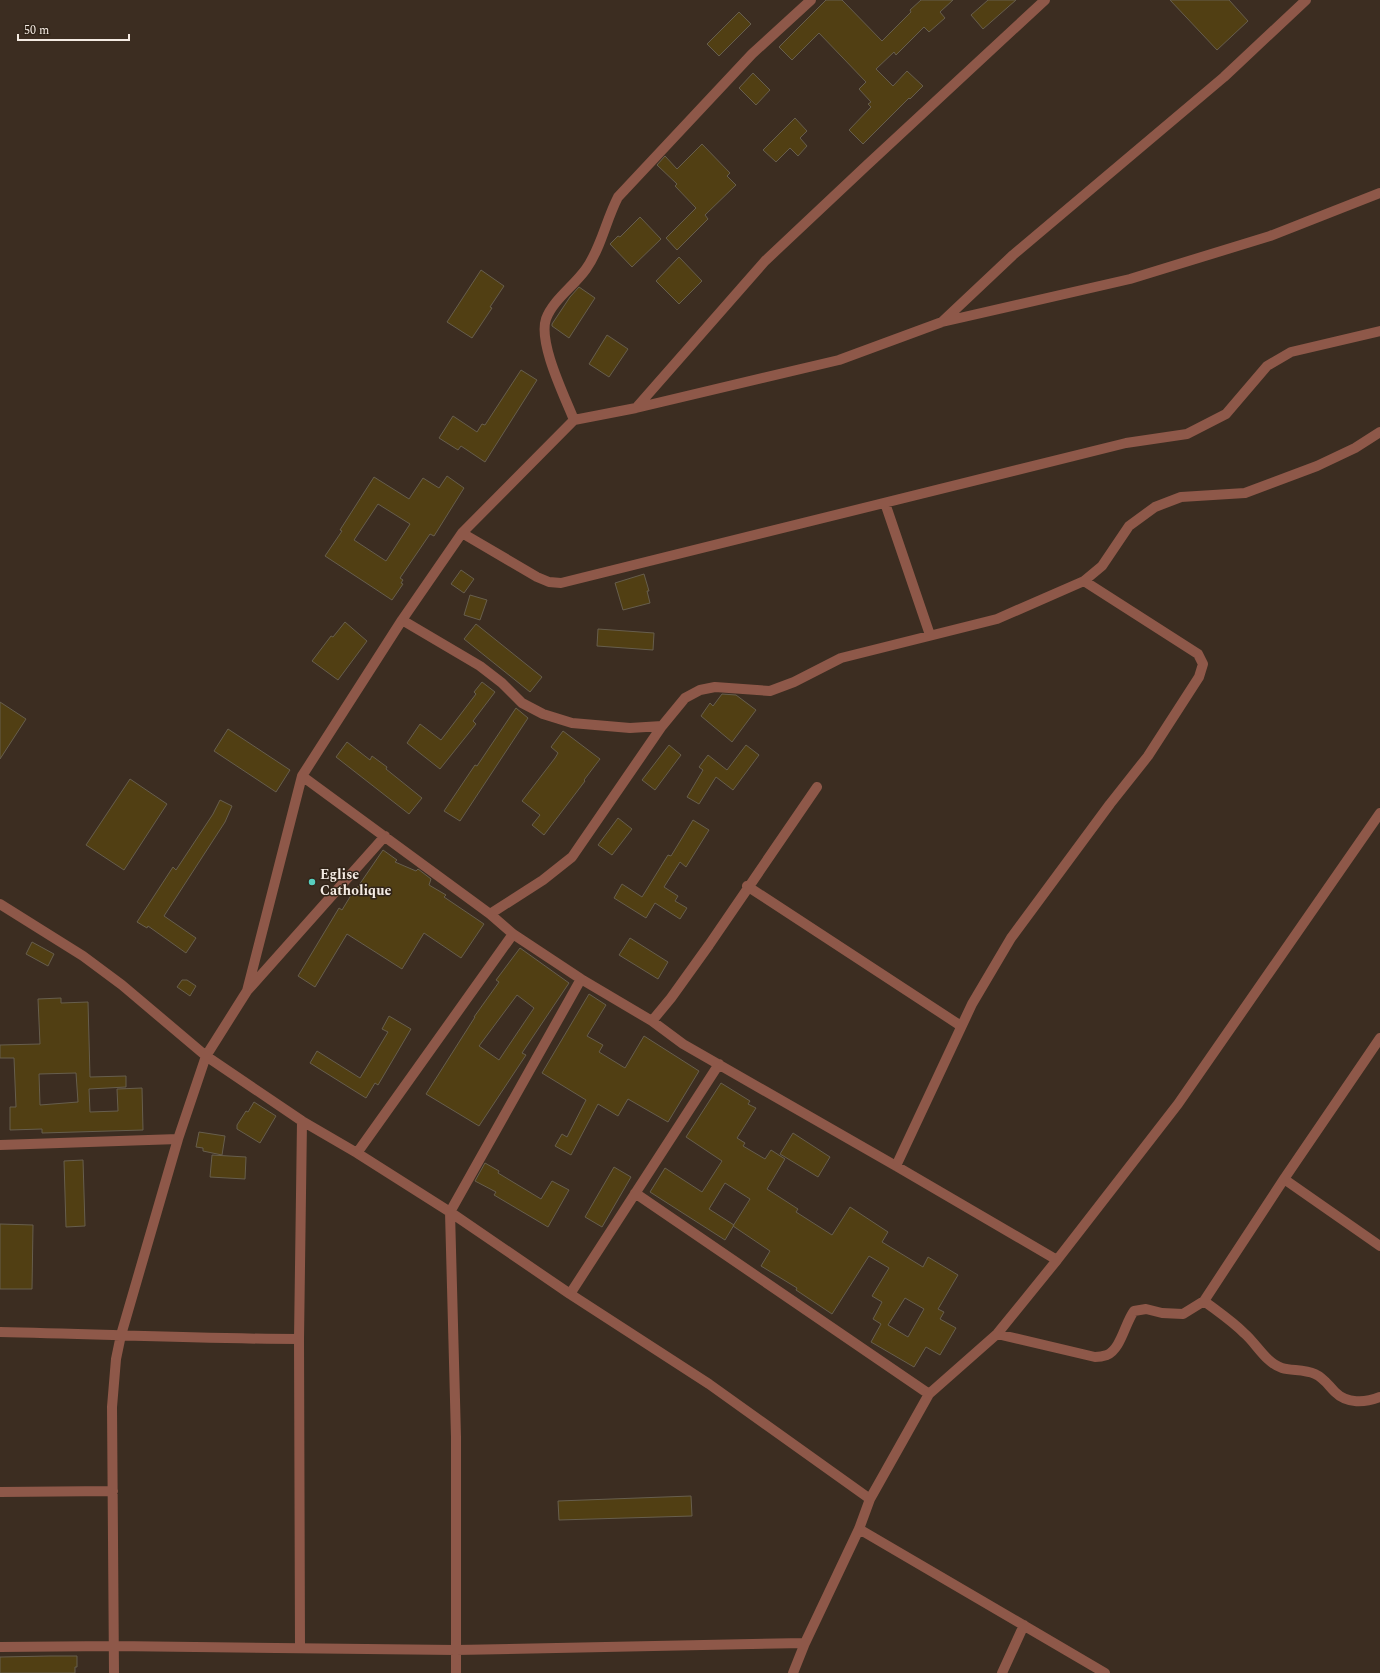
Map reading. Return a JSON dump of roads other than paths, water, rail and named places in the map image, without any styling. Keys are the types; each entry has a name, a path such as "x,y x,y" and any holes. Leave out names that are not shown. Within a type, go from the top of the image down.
{"street":[{"path":"574,420 556,376 546,346 546,319 553,307 586,269 594,254 610,211 618,197 752,54 811,0"},
{"path":"636,408 765,261 871,160 1045,0"},
{"path":"942,322 1013,255 1224,77 1306,0"},
{"path":"247,991 302,776 402,620 462,532 574,420 636,408 839,360 942,322 1130,279 1270,236 1380,193"},
{"path":"462,532 537,576 549,582 561,583 1126,443 1187,434 1226,414 1267,366 1291,352 1380,331"},
{"path":"490,914 543,880 572,856 662,726 685,698 700,690 715,687 770,691 794,682 841,658 997,619 1084,581 1102,566 1129,526 1155,507 1181,497 1245,493 1317,466 1355,448 1380,432"},
{"path":"885,503 930,635"},
{"path":"896,1166 972,1004 1011,938 1110,804 1148,756 1199,677 1203,664 1198,654 1084,581"},
{"path":"402,620 480,666 502,683 518,699 543,714 580,724 630,728 662,726"},
{"path":"302,776 490,914 512,934 581,979 652,1021 683,1044 1057,1260"},
{"path":"652,1021 671,998 709,945 747,886 816,787"},
{"path":"793,1673 805,1643 859,1529 870,1499 929,1394 997,1334 1057,1260 1178,1104 1380,813"},
{"path":"114,1673 112,1407 116,1360 121,1335 178,1140 206,1056 247,991 385,836"},
{"path":"747,886 962,1026"},
{"path":"0,904 82,956 122,985 206,1056 302,1121 450,1212 570,1294 709,1384 870,1499"},
{"path":"356,1153 512,934"},
{"path":"456,1673 456,1437 450,1212 581,979"},
{"path":"997,1334 1095,1357 1108,1354 1117,1347 1128,1320 1134,1312 1146,1309 1162,1313 1183,1314 1204,1300 1284,1178 1380,1038"},
{"path":"570,1294 719,1064"},
{"path":"300,1648 299,1339 302,1121"},
{"path":"0,1145 178,1140"},
{"path":"1284,1178 1380,1246"},
{"path":"635,1193 929,1394"},
{"path":"1204,1300 1245,1333 1271,1362 1282,1368 1302,1370 1314,1374 1327,1382 1335,1392 1348,1401 1368,1402 1380,1398"},
{"path":"0,1332 221,1339 299,1339"},
{"path":"0,1492 113,1490"},
{"path":"859,1529 1104,1673"},
{"path":"1002,1673 1024,1625"},
{"path":"0,1647 114,1646 456,1650 805,1643"}],"place":[{"name":"Eglise Catholique","path":"312,882"}]}
